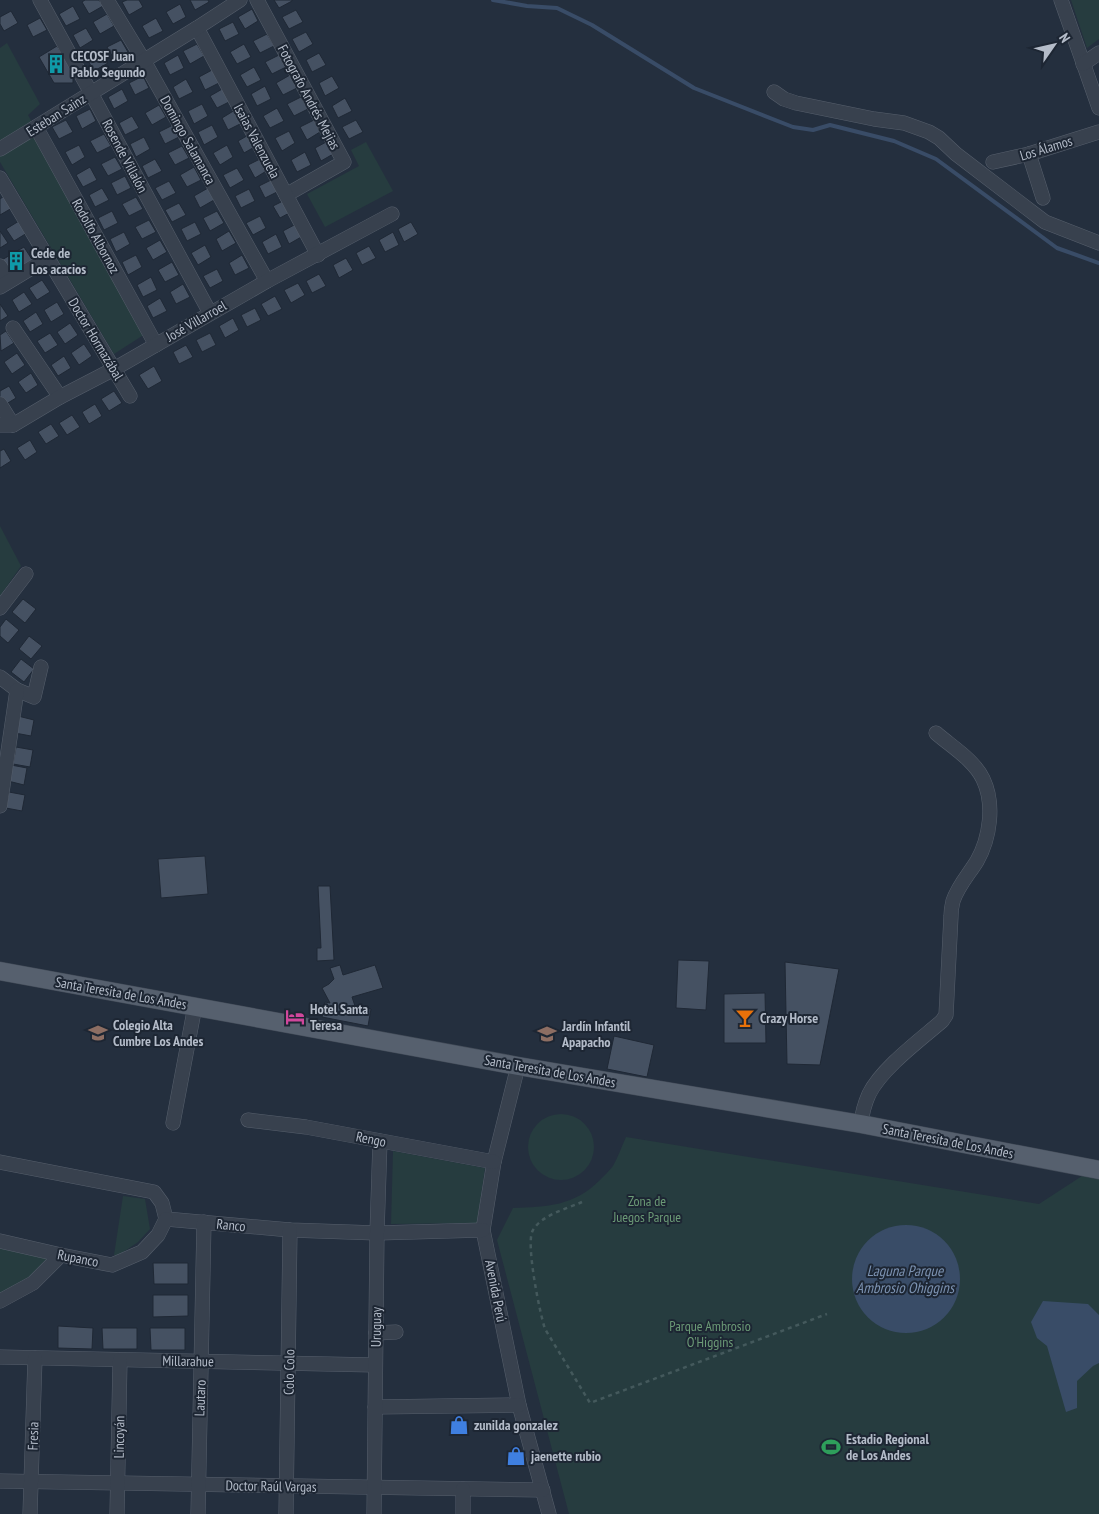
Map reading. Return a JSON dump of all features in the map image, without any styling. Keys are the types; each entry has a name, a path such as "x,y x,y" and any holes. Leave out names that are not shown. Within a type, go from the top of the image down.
{"main road":[{"name":"Santa Teresita de Los Andes","path":"0,971 518,1066 860,1124 1099,1170"}],"street":[{"name":"Rosende Villalón","path":"40,0 210,313"},
{"name":"Domingo Salamanca","path":"107,0 144,61 266,281"},
{"name":"Esteban Sainz","path":"0,150 240,0"},
{"name":"Fotografo Andrés Mejias","path":"257,0 344,162 286,196"},
{"path":"1061,0 1099,108"},
{"name":"Isaias Valenzuela","path":"197,28 318,254"},
{"path":"1083,64 1099,53"},
{"path":"774,92 796,104 904,123 929,132 1045,222 1099,243"},
{"name":"Rodolfo Albornoz","path":"36,127 156,345"},
{"name":"Los Álamos","path":"993,162 1029,154 1099,132"},
{"path":"1029,154 1043,198"},
{"name":"Doctor Hormazábal","path":"0,178 130,396"},
{"name":"José Villarroel","path":"7,425 114,369 266,281 392,214"},
{"path":"0,266 5,284 48,258"},
{"path":"14,328 60,398"},
{"path":"0,404 7,425"},
{"path":"0,608 26,574"},
{"path":"0,677 18,690 34,697 41,667"},
{"path":"0,806 18,690"},
{"path":"860,1124 870,1093 884,1073 942,1021 946,1015 950,916 954,900 978,859 985,842 990,820 988,798 983,779 971,764 936,733"},
{"path":"173,1123 194,1006"},
{"name":"Avenida Perú","path":"518,1066 494,1162 483,1230 519,1405 549,1514"},
{"name":"Rengo","path":"248,1120 306,1127 494,1162"},
{"name":"Uruguay","path":"374,1514 374,1407 380,1141"},
{"path":"0,1162 154,1192 162,1203 166,1219"},
{"name":"Ranco","path":"166,1219 290,1230 377,1233 483,1230"},
{"name":"Rupanco","path":"0,1242 112,1265 142,1252 158,1235 166,1219"},
{"name":"Lautaro","path":"198,1514 204,1222"},
{"name":"Colo Colo","path":"286,1514 290,1230"},
{"path":"0,1302 33,1283 61,1255"},
{"path":"376,1332 396,1332"},
{"name":"Millarahue","path":"0,1357 375,1365"},
{"name":"Fresia","path":"30,1514 35,1358"},
{"name":"Lincoyán","path":"117,1514 120,1360"},
{"path":"374,1407 519,1405"},
{"name":"Doctor Raúl Vargas","path":"0,1481 543,1490"},
{"path":"463,1489 463,1514"}],"path":[{"path":"582,1202 542,1220 531,1232 530,1248 541,1317 545,1329 590,1403 827,1314"}],"green space":[{"path":"1071,0 1099,0 1099,39 1087,48"},
{"path":"7,43 40,104 28,115 145,334 114,354 0,162 0,48"},
{"path":"366,142 393,191 325,227 307,194 359,166 351,150"},
{"path":"0,526 21,566 0,596"},
{"path":"561,1114 573,1117 584,1124 591,1135 594,1147 591,1159 584,1170 573,1177 561,1180 549,1177 538,1170 531,1159 528,1147 531,1135 538,1124 549,1117"},
{"name":"Parque Ambrosio O'Higgins","path":"626,1137 1039,1204 1082,1176 1099,1179 1099,1514 569,1514 497,1240 513,1208 549,1206 570,1200 590,1189 613,1166"},
{"path":"393,1151 485,1168 477,1223 391,1224"},
{"path":"123,1196 145,1199 150,1229 138,1242 119,1255 114,1255"},
{"path":"0,1247 51,1258 31,1278 0,1294"}],"water":[{"name":"Laguna Parque Ambrosio Ohiggins","path":"906,1225 927,1229 944,1241 956,1258 960,1279 956,1300 944,1317 927,1329 906,1333 885,1329 868,1317 856,1300 852,1279 856,1258 868,1241 885,1229"},
{"path":"1043,1301 1088,1304 1099,1315 1099,1363 1077,1381 1077,1408 1066,1412 1047,1346 1037,1338 1031,1322"}],"building":[{"path":"85,0 99,0 103,6 89,14 82,2"},
{"path":"139,0 143,7 129,15 122,2"},
{"path":"190,0 208,0 209,2 195,10"},
{"path":"274,0 292,0 292,1 279,8"},
{"path":"180,4 186,17 173,24 166,12"},
{"path":"73,6 80,19 66,26 59,14"},
{"path":"252,9 258,21 245,29 238,17"},
{"path":"296,10 303,22 289,29 282,17"},
{"path":"11,11 18,23 4,31 0,24 0,17"},
{"path":"107,14 114,26 100,34 93,22"},
{"path":"40,18 47,30 33,37 27,25"},
{"path":"156,18 163,31 149,38 142,26"},
{"path":"233,22 239,34 225,41 219,29"},
{"path":"86,28 93,40 80,48 73,35"},
{"path":"306,32 313,44 299,52 292,39"},
{"path":"267,34 274,46 260,53 253,41"},
{"path":"121,40 128,52 114,59 107,47"},
{"path":"197,44 204,56 190,64 183,51"},
{"path":"244,44 251,57 237,64 230,52"},
{"name":"CECOSF Juan Pablo Segundo","path":"57,46 73,72 73,83 54,83 39,57"},
{"path":"101,51 108,63 94,71 87,59"},
{"path":"319,53 326,65 312,72 306,60"},
{"path":"178,55 184,68 170,75 164,63"},
{"path":"279,55 286,67 272,74 265,62"},
{"path":"254,67 261,80 247,87 240,75"},
{"path":"212,70 219,83 205,90 199,77"},
{"path":"290,75 297,88 283,95 276,83"},
{"path":"143,76 149,88 135,95 129,83"},
{"path":"332,76 339,88 325,96 319,83"},
{"path":"186,79 193,92 179,99 173,87"},
{"path":"265,86 271,99 257,106 251,94"},
{"path":"224,88 231,101 217,108 210,96"},
{"path":"122,89 128,101 114,109 108,97"},
{"path":"301,97 308,109 294,116 287,104"},
{"path":"345,98 352,111 338,118 332,106"},
{"path":"202,104 208,116 194,124 188,111"},
{"path":"159,105 166,117 152,125 145,113"},
{"path":"277,108 284,121 270,128 263,116"},
{"path":"90,109 96,121 82,129 76,116"},
{"path":"235,110 242,123 228,130 222,118"},
{"path":"132,116 139,128 125,135 119,123"},
{"path":"66,120 73,132 59,139 52,127"},
{"path":"314,120 320,132 307,140 300,127"},
{"path":"356,120 363,132 349,139 342,127"},
{"path":"173,125 179,137 165,144 159,132"},
{"path":"212,125 218,137 204,145 198,132"},
{"path":"289,131 295,143 282,151 275,138"},
{"path":"252,133 258,145 244,153 238,141"},
{"path":"104,134 111,146 97,153 90,141"},
{"path":"144,137 150,149 136,157 130,144"},
{"path":"328,141 335,153 321,161 315,148"},
{"path":"79,145 85,157 72,165 65,152"},
{"path":"227,145 233,157 220,165 213,153"},
{"path":"182,146 189,158 175,165 168,153"},
{"path":"305,152 311,165 297,172 291,160"},
{"path":"115,157 122,169 108,176 101,164"},
{"path":"262,158 268,170 255,178 248,165"},
{"path":"155,159 162,171 148,178 142,166"},
{"path":"90,167 97,180 83,187 76,175"},
{"path":"194,167 201,180 187,187 180,175"},
{"path":"237,168 244,180 230,188 223,175"},
{"path":"125,176 131,188 117,195 111,183"},
{"path":"273,179 279,191 265,198 259,186"},
{"path":"169,181 176,193 162,200 155,188"},
{"path":"102,188 109,200 95,207 89,195"},
{"path":"208,188 214,200 200,208 194,196"},
{"path":"249,189 255,201 241,208 235,196"},
{"path":"4,196 12,208 0,215 0,199"},
{"path":"136,197 143,209 129,216 122,204"},
{"path":"287,199 293,211 280,218 273,206"},
{"path":"179,203 186,215 172,222 165,210"},
{"path":"112,211 118,223 104,230 98,218"},
{"path":"217,211 224,223 210,231 203,218"},
{"path":"260,216 266,228 253,235 246,223"},
{"path":"149,220 156,232 142,239 135,227"},
{"path":"19,221 27,233 14,241 6,229"},
{"path":"195,222 201,234 187,241 181,229"},
{"path":"411,222 418,234 404,242 398,229"},
{"path":"296,224 303,236 289,244 283,231"},
{"path":"0,231 8,243 0,248"},
{"path":"229,231 236,243 222,251 216,239"},
{"path":"124,232 130,244 116,252 110,239"},
{"path":"393,232 399,245 385,252 379,240"},
{"path":"276,234 282,247 268,254 262,242"},
{"path":"160,240 167,252 153,260 146,248"},
{"path":"205,245 211,257 198,265 191,253"},
{"path":"369,246 376,258 362,265 356,253"},
{"name":"Cede de Los acacios","path":"24,247 33,261 9,276 0,261"},
{"path":"136,255 142,267 128,275 122,262"},
{"path":"242,255 249,268 235,275 229,263"},
{"path":"346,258 353,270 339,278 333,265"},
{"path":"172,262 179,275 165,282 158,270"},
{"path":"217,269 223,281 210,288 203,276"},
{"path":"319,274 326,286 312,293 306,281"},
{"path":"151,277 157,290 143,297 137,285"},
{"path":"42,280 50,292 37,300 29,288"},
{"path":"298,283 305,295 291,303 284,290"},
{"path":"183,284 190,297 176,304 170,292"},
{"path":"24,292 32,304 19,312 12,300"},
{"path":"275,296 282,309 268,316 261,304"},
{"path":"160,298 167,311 153,318 147,306"},
{"path":"57,302 64,314 51,322 44,310"},
{"path":"0,304 8,316 0,321"},
{"path":"255,308 261,320 247,327 241,315"},
{"path":"36,312 43,324 30,332 23,321"},
{"path":"233,318 239,330 225,338 219,326"},
{"path":"70,323 78,335 65,344 57,332"},
{"path":"6,331 14,343 1,351 0,335"},
{"path":"50,333 58,345 45,353 37,341"},
{"path":"210,333 216,345 202,352 196,340"},
{"path":"84,344 92,356 79,365 71,353"},
{"path":"186,345 193,357 179,364 173,352"},
{"path":"17,353 25,365 12,374 4,362"},
{"path":"64,356 71,368 58,376 51,365"},
{"path":"154,366 162,381 148,389 139,375"},
{"path":"31,373 38,385 26,393 18,382"},
{"path":"9,386 16,398 3,406 0,401 0,391"},
{"path":"114,391 122,403 109,411 101,399"},
{"path":"95,404 102,416 89,424 82,412"},
{"path":"72,415 80,427 67,435 59,423"},
{"path":"51,424 59,436 46,444 38,432"},
{"path":"30,440 37,452 25,460 17,448"},
{"path":"4,449 11,461 0,468 0,451"},
{"path":"23,599 36,609 25,623 12,612"},
{"path":"6,619 19,630 8,643 0,636 0,627"},
{"path":"29,636 42,646 31,659 19,649"},
{"path":"21,659 34,669 24,682 11,672"},
{"path":"18,716 34,720 31,736 15,733"},
{"path":"16,747 33,750 30,767 13,764"},
{"path":"11,765 27,768 24,785 8,781"},
{"path":"9,792 25,795 22,811 6,808"},
{"path":"205,856 208,894 161,898 158,859"},
{"path":"318,886 330,886 334,960 317,961 317,948 321,948"},
{"path":"678,960 709,961 706,1010 676,1008"},
{"path":"785,962 839,969 820,1065 787,1064"},
{"path":"340,965 343,975 375,965 383,988 352,997 355,1006 371,1009 368,1026 322,1017 325,1002 330,1003 322,988 334,979 330,968"},
{"name":"Crazy Horse","path":"765,993 766,1043 724,1043 724,994"},
{"path":"614,1036 654,1045 647,1077 607,1069"},
{"path":"153,1263 188,1263 188,1284 154,1284"},
{"path":"153,1295 188,1295 188,1316 153,1317"},
{"path":"58,1326 93,1328 92,1349 58,1348"},
{"path":"102,1328 137,1328 137,1349 103,1349"},
{"path":"150,1328 185,1328 185,1350 151,1350"}],"waterway":[{"path":"493,0 527,6 557,8 592,25 694,88 793,127 813,130 830,125 894,141 936,159 1057,248 1099,263"}],"place":[{"name":"CECOSF Juan Pablo Segundo","path":"56,64"},
{"name":"Cede de Los acacios","path":"16,261"},
{"name":"Hotel Santa Teresa","path":"295,1017"},
{"name":"Crazy Horse","path":"745,1018"},
{"name":"Colegio Alta Cumbre Los Andes","path":"98,1033"},
{"name":"Jardín Infantil Apapacho","path":"547,1034"},
{"name":"zunilda gonzalez","path":"459,1425"},
{"name":"Estadio Regional de Los Andes","path":"831,1447"},
{"name":"jaenette rubio","path":"516,1456"}],"park label":[{"name":"Zona de Juegos Parque","path":"647,1210"}]}
